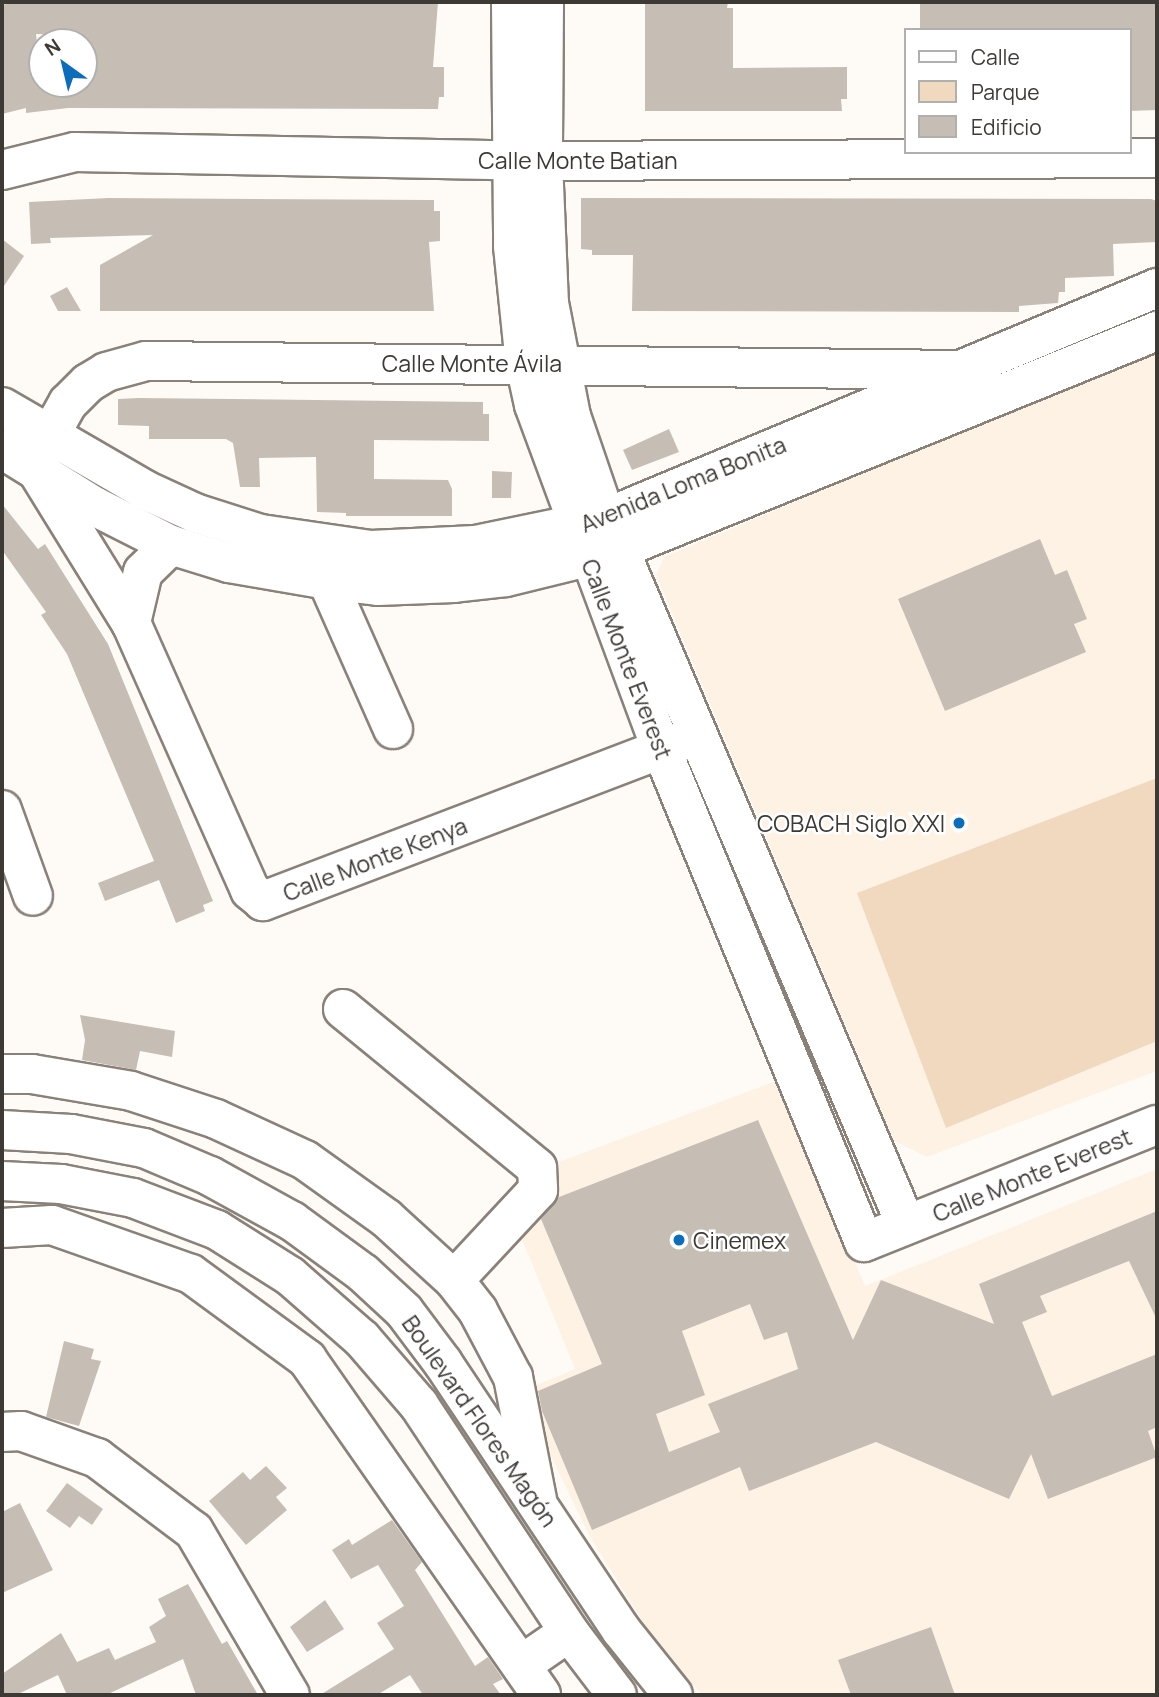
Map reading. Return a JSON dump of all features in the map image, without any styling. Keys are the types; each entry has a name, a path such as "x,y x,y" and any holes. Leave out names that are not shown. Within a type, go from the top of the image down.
{"street":[{"name":"Calle Monte Everest","path":"511,2 549,303 534,405 598,539 698,735 906,1225"},
{"name":"Calle Monte Everest","path":"529,160 544,2"},
{"name":"Calle Monte Batian","path":"2,170 75,152 529,160 1157,158"},
{"name":"Avenida Loma Bonita","path":"2,449 43,453 195,513 261,534 331,547 371,550 598,539 963,370 1157,288"},
{"name":"Avenida Loma Bonita","path":"2,407 43,453 171,545 229,562 327,580 378,586 454,583 598,539 1157,331"},
{"name":"Calle Monte Ávila","path":"43,453 68,403 88,383 126,364 146,361 963,370"},
{"name":"Calle Monte Kenya","path":"43,453 131,622 250,890 262,901 698,735"},
{"name":"Calle Monte Everest","path":"598,539 661,748 864,1242 1157,1125"},
{"path":"131,622 143,572 171,545"},
{"path":"327,580 393,729"},
{"path":"4,824 33,896"},
{"path":"343,1009 537,1168 538,1190 454,1280"},
{"path":"2,1074 33,1074 131,1091 227,1124 305,1160 386,1218 454,1280 478,1311 513,1377 537,1499"},
{"name":"Boulevard Flores Magón","path":"2,1130 71,1135 144,1148 210,1176 292,1222 363,1273 404,1311 537,1499 621,1630 673,1695"},
{"name":"Boulevard Flores Magón","path":"2,1181 61,1184 133,1198 217,1230 290,1276 362,1339 419,1405 569,1632 617,1695"},
{"path":"2,1228 52,1225 191,1274 307,1359 531,1680 569,1632"},
{"path":"2,1432 21,1431 97,1458 194,1531 290,1695"}],"shaded area":[{"name":"COBACH Siglo XXI","path":"1157,350 1157,1071 927,1157 894,1141 656,575 664,557"},
{"path":"779,1080 865,1286 1157,1169 1157,1695 703,1695 661,1651 589,1535 520,1392 575,1369 513,1217 559,1162"}],"green space":[{"path":"1157,778 1157,1041 946,1128 857,893"}],"building":[{"path":"16,2 438,2 433,67 444,67 444,97 439,97 438,109 68,108 26,113 26,108 2,114 2,5"},
{"path":"645,2 728,2 727,8 733,8 733,68 847,67 847,99 841,99 842,111 645,111"},
{"path":"920,2 1157,2 1157,110 1131,111 1131,28 920,28"},
{"path":"108,198 434,200 434,211 440,211 440,241 429,242 434,311 100,311 100,265 153,235 50,238 51,243 31,244 29,202"},
{"path":"581,198 1151,199 1157,201 1157,242 1113,244 1114,276 1065,278 1065,292 1059,292 1058,303 1019,306 1019,312 632,311 633,255 592,255 592,250 581,249"},
{"path":"2,239 24,256 2,289"},
{"path":"67,287 81,311 58,311 50,296"},
{"path":"118,399 483,402 483,414 489,414 489,441 374,440 374,479 448,480 452,489 452,516 346,516 346,513 317,512 316,457 259,458 260,487 240,487 233,443 226,439 149,439 149,426 118,425"},
{"path":"669,429 679,452 632,470 623,450"},
{"path":"492,471 512,472 511,498 492,498"},
{"path":"2,504 38,549 45,544 108,644 213,901 203,905 205,911 176,923 159,880 105,901 98,883 154,861 67,654 41,615 46,612 2,550"},
{"path":"1040,539 1055,575 1067,570 1087,619 1074,624 1086,652 945,711 898,599"},
{"path":"80,1015 175,1031 172,1057 140,1051 136,1070 82,1060 85,1040"},
{"path":"758,1120 853,1340 881,1280 994,1324 979,1284 1157,1211 1157,1320 1129,1261 1040,1296 1047,1312 1022,1322 1052,1396 1157,1354 1157,1427 1148,1431 1157,1457 1048,1499 1031,1454 1009,1499 876,1442 749,1491 740,1467 592,1530 542,1411 538,1391 602,1364 541,1219 559,1197","holes":["750,1304 764,1340 787,1332 798,1369 708,1404 720,1432 669,1452 656,1414 705,1395 682,1331"]},
{"path":"64,1341 94,1349 91,1359 101,1361 79,1426 46,1417"},
{"path":"266,1466 287,1488 276,1497 287,1510 246,1545 209,1501 243,1472 250,1480"},
{"path":"67,1483 103,1509 92,1525 79,1516 70,1528 46,1511"},
{"path":"20,1503 53,1570 2,1593 2,1512"},
{"path":"392,1520 422,1562 415,1570 475,1666 488,1657 503,1679 493,1684 501,1695 423,1695 410,1675 377,1695 320,1695 394,1649 377,1623 404,1606 378,1565 351,1579 332,1550 349,1539 352,1545"},
{"path":"188,1584 222,1644 227,1641 258,1695 196,1695 183,1659 106,1695 67,1695 58,1675 16,1695 2,1695 2,1674 61,1633 77,1662 109,1648 115,1660 156,1642 149,1627 166,1616 158,1599"},
{"path":"325,1600 344,1629 307,1652 290,1627"},
{"path":"931,1627 955,1695 851,1695 838,1660"}],"place":[{"name":"COBACH Siglo XXI","path":"959,823"},
{"name":"Cinemex","path":"679,1240"}]}
